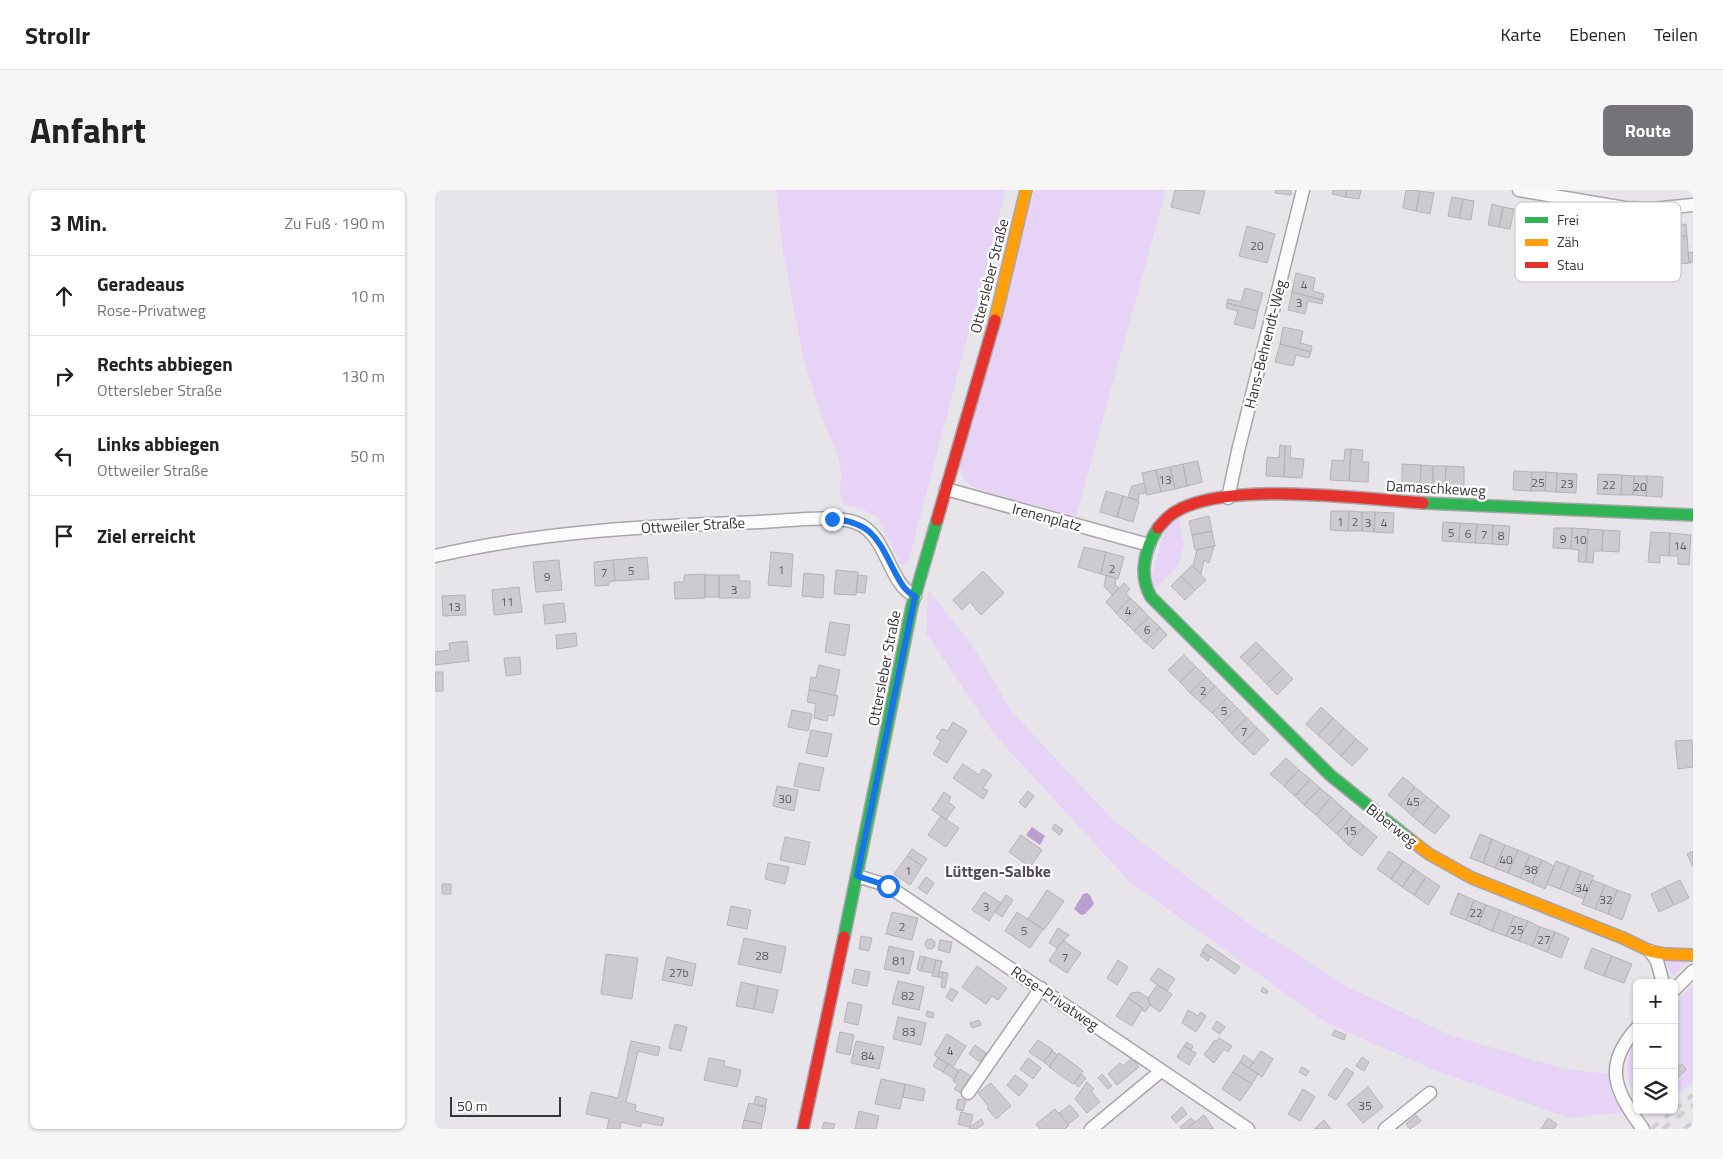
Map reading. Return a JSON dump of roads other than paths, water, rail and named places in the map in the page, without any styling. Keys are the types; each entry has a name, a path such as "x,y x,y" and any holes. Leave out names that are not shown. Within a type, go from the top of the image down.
{"street":[{"name":"Ottersleber Straße","path":"803,1129 915,596 998,308 1026,190"},
{"name":"Hans-Behrendt-Weg","path":"1228,498 1303,190"},
{"path":"1519,190 1590,202"},
{"name":"Irenenplatz","path":"946,489 1149,545"},
{"name":"Damaschkeweg","path":"1149,545 1161,525 1170,515 1179,510 1246,495 1293,495 1441,504 1693,515"},
{"name":"Ottweiler Straße","path":"435,556 504,542 602,530 714,523 841,520 858,524 871,531 902,585 915,596"},
{"name":"Biberweg","path":"1149,545 1143,573 1145,586 1151,596 1330,775 1429,854 1472,878 1623,938 1650,951 1665,954 1693,955"},
{"name":"Rose-Privatweg","path":"857,876 891,888 1248,1129"},
{"path":"1650,951 1659,968 1662,979"},
{"path":"1678,986 1693,971"},
{"path":"968,1093 1041,988"},
{"path":"1633,1033 1623,1044 1618,1055 1615,1072 1621,1093 1642,1128"},
{"path":"1091,1129 1161,1071"},
{"path":"1385,1129 1430,1093"}],"railway":[{"path":"1678,1107 1693,1095"},
{"path":"1663,1129 1693,1105"},
{"path":"1651,1129 1669,1114"},
{"path":"1684,1129 1693,1122"}],"district":[{"name":"Lüttgen-Salbke","path":"998,871"}]}
